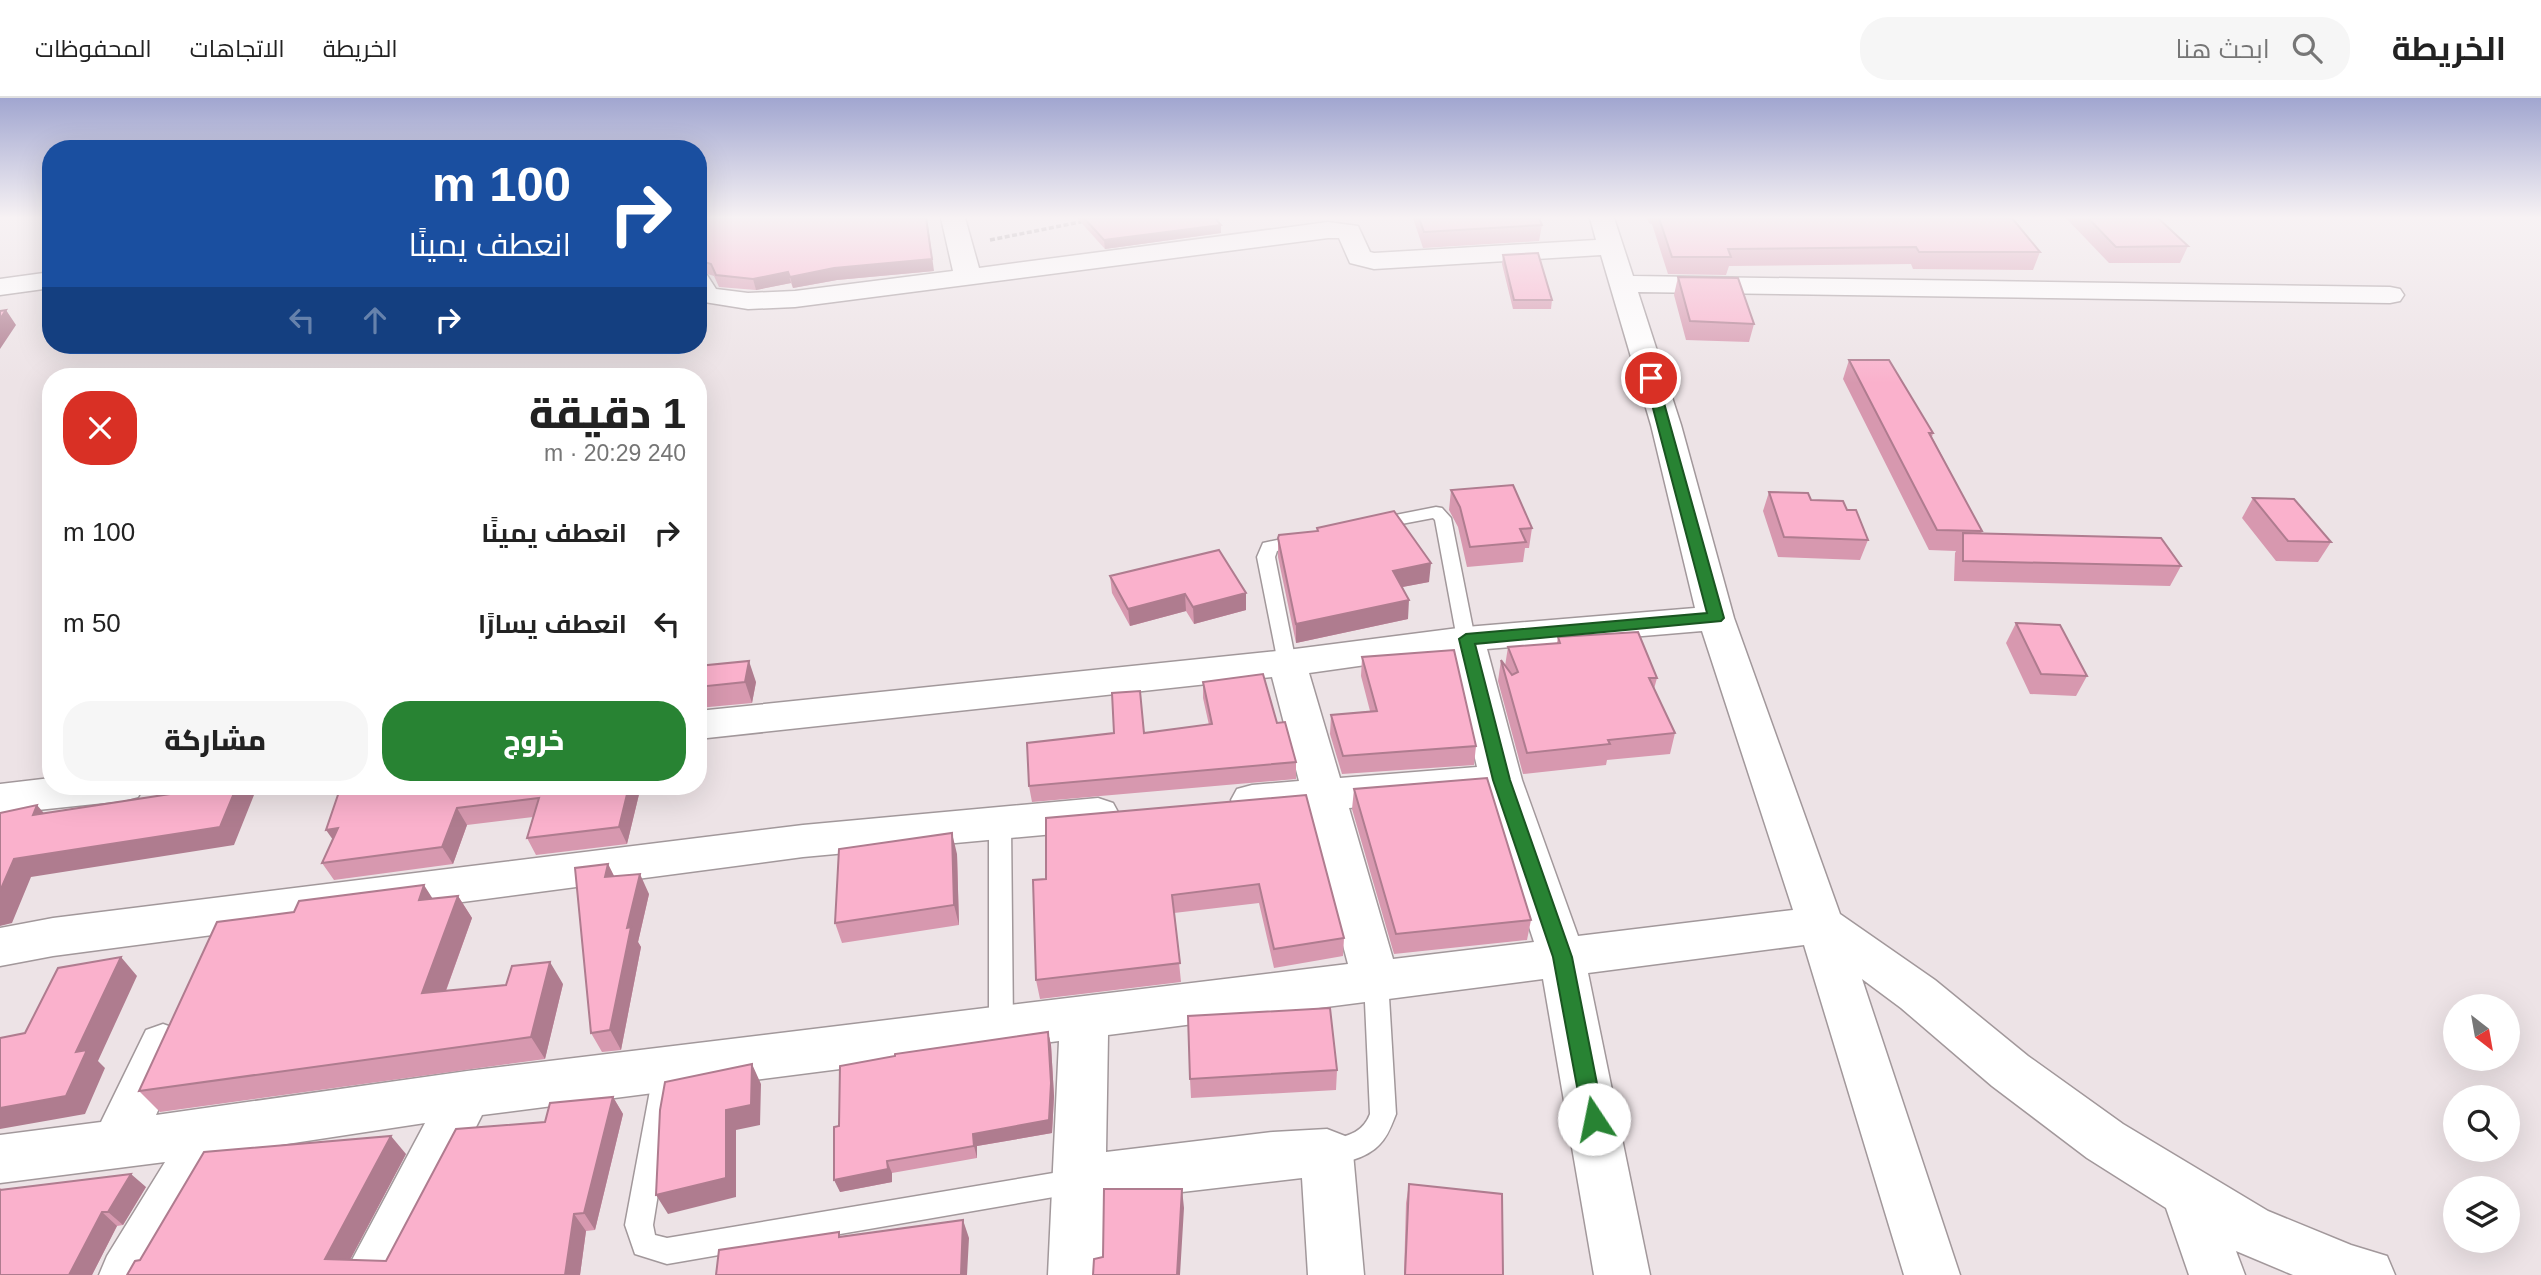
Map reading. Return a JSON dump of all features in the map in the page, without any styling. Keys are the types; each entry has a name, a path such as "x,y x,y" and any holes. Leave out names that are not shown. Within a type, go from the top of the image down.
{"street":[{"path":"966,273 968,278"},
{"path":"707,295 736,302 1006,273"},
{"path":"1618,273 1666,425 1716,618 1821,925 1932,1275"},
{"path":"2007,273 2389,295"},
{"path":"0,287 42,281"},
{"path":"707,724 1287,663 1466,639 1716,618"},
{"path":"1466,639 1502,780 1562,957 1622,1275"},
{"path":"1287,663 1376,980"},
{"path":"1215,803 1502,780"},
{"path":"0,799 42,795"},
{"path":"0,947 53,937 803,841 1135,811"},
{"path":"117,1144 222,916"},
{"path":"0,1159 212,1132 467,1094 1821,925 1918,994 2010,1070 2105,1141 2249,1230 2351,1272 2367,1275"},
{"path":"1076,1275 1084,1017"},
{"path":"372,1275 467,1094"},
{"path":"127,1275 212,1132"},
{"path":"1079,1181 1273,1156 1327,1153 1336,1275"},
{"path":"2187,1192 2217,1275"}],"lane":[{"path":"1360,527 1425,513 1438,513 1447,527 1466,639"},
{"path":"1287,663 1266,557 1269,547 1321,536"},
{"path":"1000,823 1001,1027"},
{"path":"1327,1153 1363,1144 1378,1132 1383,1114 1376,980"},
{"path":"666,1069 639,1225 645,1245 667,1251 1079,1181"}],"building":[{"path":"715,273 783,273 753,279"},
{"path":"788,273 810,273 790,277"},
{"path":"1507,273 1544,273 1552,300 1514,300"},
{"path":"1678,277 1738,278 1754,324 1690,321"},
{"path":"1849,360 1889,360 1933,433 1929,433 1982,531 1937,530"},
{"path":"1513,485 1532,528 1520,529 1526,542 1470,547 1460,507 1451,490"},
{"path":"1769,492 1808,493 1811,500 1843,501 1847,510 1856,510 1868,540 1784,537"},
{"path":"2253,498 2294,499 2331,542 2288,541"},
{"path":"1394,511 1431,563 1393,571 1409,600 1296,624 1279,535 1318,531 1317,528"},
{"path":"1963,533 2161,538 2181,566 1963,561"},
{"path":"1219,550 1246,593 1193,607 1185,594 1128,609 1110,576"},
{"path":"2016,623 2060,625 2087,676 2041,674"},
{"path":"1638,632 1657,678 1649,678 1675,733 1608,740 1610,744 1527,753 1501,660 1512,675 1518,672 1508,647 1560,643 1558,637"},
{"path":"1454,650 1476,746 1343,756 1331,715 1377,711 1362,657"},
{"path":"749,661 745,682 707,686 707,665"},
{"path":"1263,674 1277,723 1285,722 1296,762 1029,786 1027,743 1114,733 1112,693 1140,691 1144,733 1212,724 1203,682"},
{"path":"1487,778 1531,920 1396,934 1354,789"},
{"path":"163,795 233,795 220,827 14,859 0,891 0,813 37,805 33,815"},
{"path":"338,795 627,795 619,827 527,838 539,798 457,808 442,847 322,863 338,828 326,830"},
{"path":"1306,795 1344,938 1274,949 1259,884 1172,895 1180,963 1036,980 1033,880 1046,879 1046,818"},
{"path":"952,833 954,905 835,923 839,849"},
{"path":"608,864 605,877 640,874 627,928 631,927 610,1030 591,1033 575,868"},
{"path":"424,885 419,900 458,896 422,993 506,985 512,966 550,962 531,1037 139,1091 217,922 294,912 299,901"},
{"path":"121,957 76,1052 87,1050 66,1096 0,1108 0,1038 25,1033 58,968"},
{"path":"1330,1008 1337,1070 1190,1079 1188,1016"},
{"path":"1048,1032 1051,1083 1049,1120 973,1134 974,1146 887,1161 888,1169 834,1180 834,1127 839,1126 840,1066 895,1054"},
{"path":"752,1064 751,1105 726,1110 726,1178 656,1195 660,1110 665,1082"},
{"path":"613,1097 584,1213 574,1214 565,1275 127,1275 135,1261 140,1260 204,1152 391,1136 325,1259 386,1261 456,1129 545,1122 550,1103"},
{"path":"131,1174 108,1212 102,1212 69,1275 0,1275 0,1190"},
{"path":"1409,1184 1502,1194 1503,1275 1405,1275"},
{"path":"1104,1189 1182,1189 1177,1275 1093,1275 1094,1259 1103,1257"},
{"path":"963,1220 961,1275 716,1275 719,1250 839,1232 839,1237"}],"route":[{"path":"1594,1119 1562,957 1502,780 1466,639 1716,618 1666,425 1651,378"}]}
